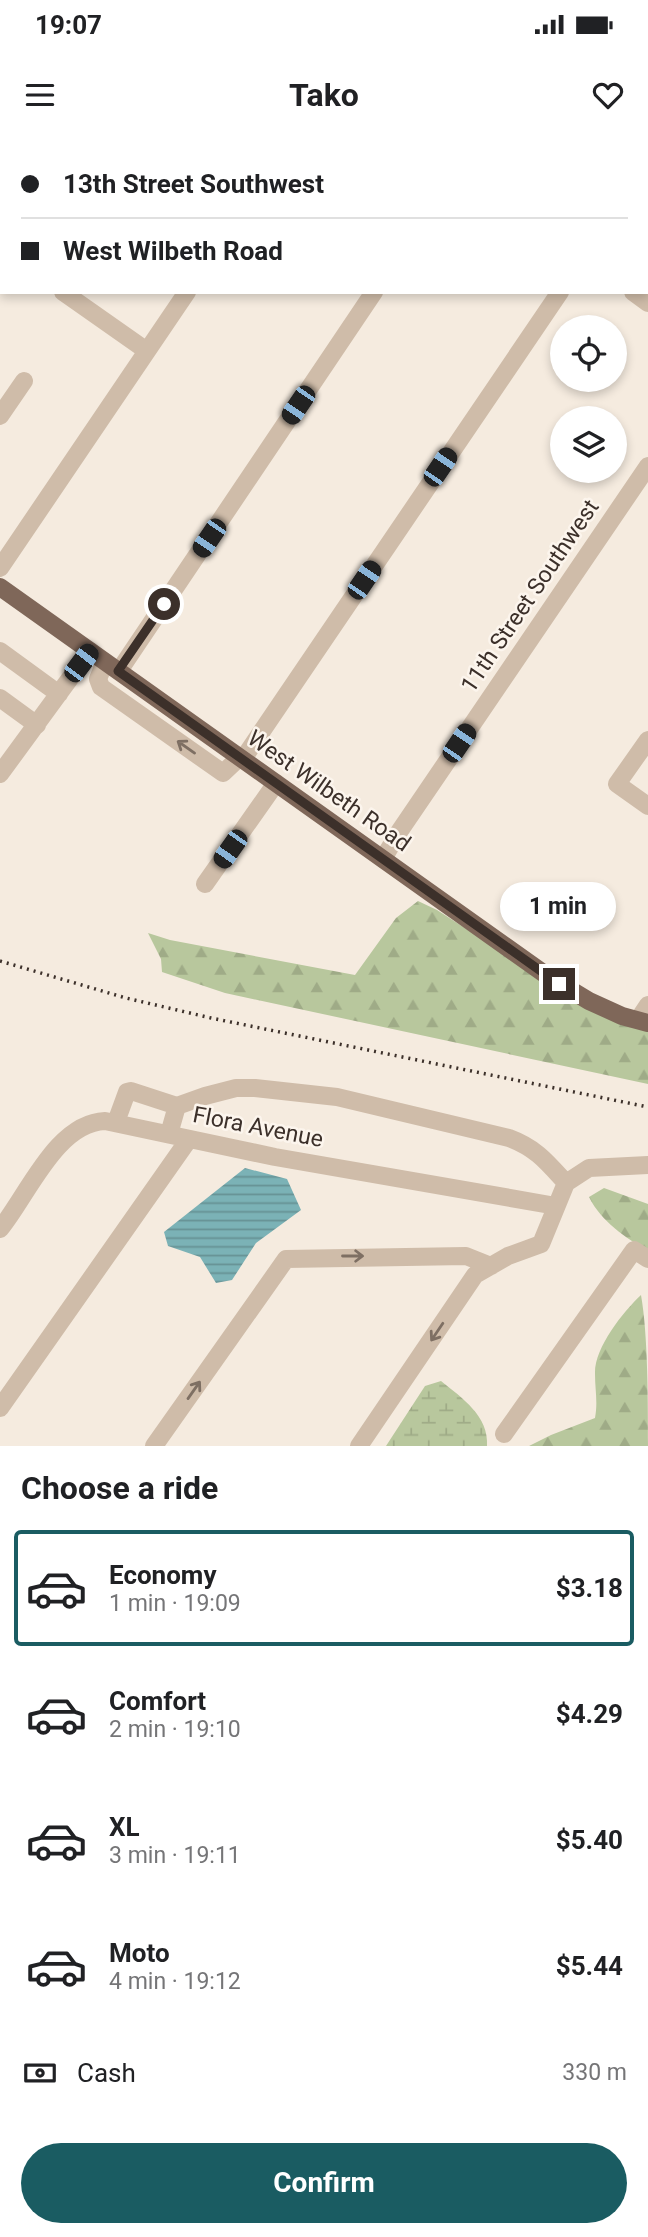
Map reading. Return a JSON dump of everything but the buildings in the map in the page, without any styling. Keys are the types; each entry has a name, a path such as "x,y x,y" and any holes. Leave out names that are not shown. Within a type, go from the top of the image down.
{"main road":[{"name":"West Wilbeth Road","path":"0,587 573,992 614,1013 645,1016"}],"street":[{"path":"66,294 147,351"},
{"path":"0,568 186,294"},
{"path":"112,667 373,294"},
{"path":"242,758 559,294"},
{"path":"0,416 24,381"},
{"name":"11th Street Southwest","path":"383,859 648,466"},
{"path":"0,774 90,651"},
{"path":"0,652 59,694"},
{"path":"0,698 37,725"},
{"path":"648,740 617,784 648,806"},
{"path":"205,884 276,783"},
{"path":"116,1122 127,1092 131,1091 177,1106 236,1088 337,1097 509,1138 528,1145 541,1155 566,1183"},
{"path":"169,1135 177,1106"},
{"name":"Flora Avenue","path":"0,1229 52,1154 73,1132 97,1121 116,1122 275,1157 556,1206"},
{"path":"0,1408 189,1139"},
{"path":"359,1446 475,1275 508,1256 541,1244 566,1183 589,1168 648,1165"},
{"path":"504,1434 641,1254"},
{"path":"154,1446 286,1259 466,1255 491,1266"}],"green space":[{"path":"418,901 437,910 550,983 648,1031 648,1084 225,993 162,972 161,959 148,933 170,940 355,975 396,918"},
{"path":"604,1188 648,1204 648,1252 615,1228 594,1206 589,1197"},
{"path":"641,1295 648,1390 648,1446 529,1446 595,1418 595,1374 599,1353 618,1321"},
{"path":"441,1381 479,1417 484,1426 487,1446 386,1446 425,1386"}],"water":[{"path":"245,1168 287,1179 301,1210 256,1243 232,1280 216,1283 200,1257 168,1246 164,1232"}],"railway":[{"path":"0,961 126,998 211,1018 648,1107"}],"route":[{"path":"164,604 118,671 559,984"}]}
